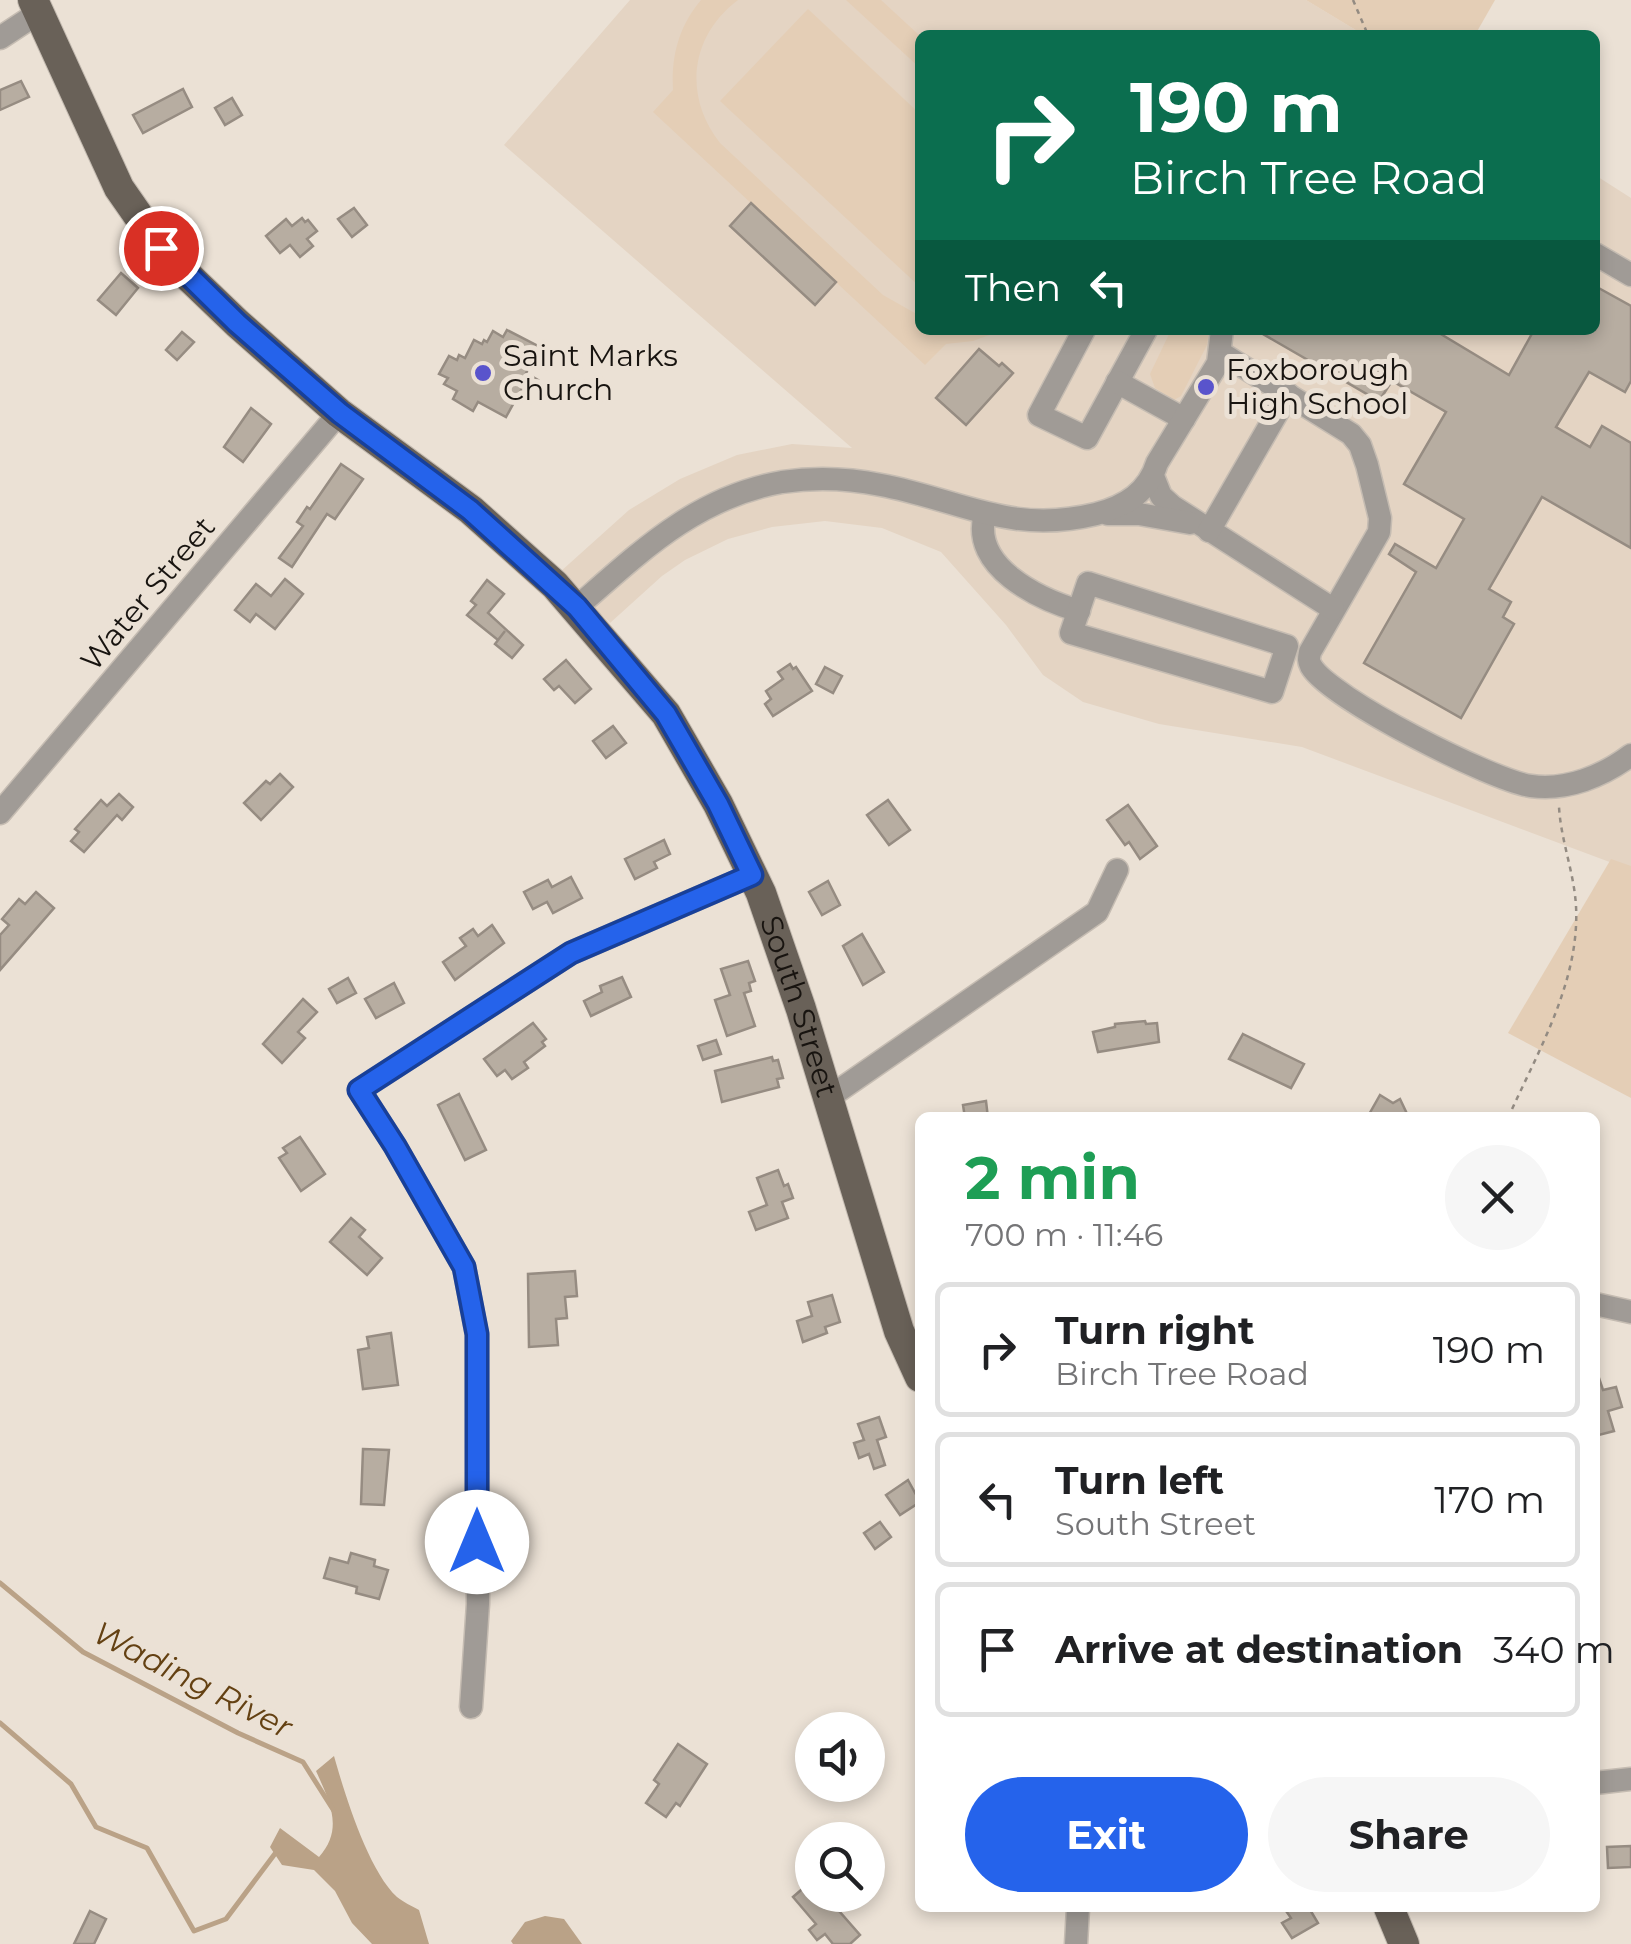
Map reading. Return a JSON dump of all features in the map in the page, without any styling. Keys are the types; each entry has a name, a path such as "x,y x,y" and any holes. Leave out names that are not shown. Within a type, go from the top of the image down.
{"main road":[{"name":"South Street","path":"36,6 119,188 165,254 340,413 470,510 577,607 666,714 718,804 752,875 802,1009 898,1331 915,1367"},
{"path":"1390,1912 1404,1944"}],"street":[{"path":"0,38 36,6"},
{"path":"1600,257 1631,275"},
{"path":"1081,335 1039,415 1086,438 1143,335"},
{"path":"1095,514 1126,503 1146,487 1207,382 1222,341 1288,394 1344,427 1356,439 1377,501 1377,539 1310,652 1309,662 1317,673 1356,702 1462,760 1524,785 1559,785 1593,777 1631,755"},
{"path":"1117,382 1184,419"},
{"path":"1204,528 1288,394"},
{"name":"Water Street","path":"0,813 340,413"},
{"path":"1153,476 1161,496 1204,528 1333,609"},
{"path":"577,607 669,528 710,504 752,488 799,480 834,478 912,492 985,514 1046,522 1095,514 1139,514 1204,528"},
{"path":"985,514 983,534 1012,579 1031,594 1079,611"},
{"path":"1088,583 1286,646 1280,669 1272,692 1071,634 1088,583"},
{"path":"1280,669 1309,662"},
{"path":"828,1098 1097,912 1117,870"},
{"path":"471,1707 478,1604 477,1334 464,1267 359,1090 571,953 752,875"},
{"path":"1600,1305 1631,1312"},
{"path":"1600,1782 1631,1779"},
{"path":"1076,1944 1078,1912"}],"path":[{"path":"1352,0 1366,30"},
{"path":"1511,1112 1552,1019 1576,944 1572,870 1560,830 1559,785"}],"shaded area":[{"name":"Foxborough High School","path":"630,0 1306,0 1356,30 915,30 915,335 1600,335 1600,178 1631,198 1631,870 1302,747 1159,724 1083,702 1043,675 1006,625 941,552 882,528 825,521 772,527 728,539 662,576 610,623 560,572 629,510 680,479 737,455 792,444 852,448 504,145"},
{"path":"701,0 738,0 710,31 697,67 700,106 720,143 883,295 915,313 915,335 989,335 946,344 925,365 653,112 673,90 673,65 687,20"},
{"path":"846,0 881,0 915,31 915,63"},
{"path":"1306,0 1495,0 1478,30 1356,30"},
{"path":"808,9 915,109 915,282 720,101"},
{"path":"1169,335 1208,335 1181,396 1174,400 1155,388 1150,374"},
{"path":"1611,859 1631,866 1631,1098 1508,1033"},
{"path":"334,1756 351,1811 376,1869 397,1897 419,1910 429,1944 372,1944 352,1923 335,1891 314,1870 282,1865 270,1847 280,1828 319,1857 327,1847 332,1815 316,1771"},
{"path":"545,1916 564,1919 582,1944 513,1944 511,1941 525,1922"}],"building":[{"path":"21,81 29,97 0,110 0,90"},
{"path":"183,89 192,107 143,133 133,115"},
{"path":"232,98 242,115 225,125 215,108"},
{"path":"751,203 836,282 815,305 730,226"},
{"path":"354,208 367,225 352,237 338,219"},
{"path":"302,218 317,231 307,239 313,246 300,257 290,245 280,253 266,236 286,219 292,226"},
{"path":"121,273 138,288 116,315 98,300"},
{"path":"1600,289 1631,306 1631,381 1625,392 1589,372 1556,427 1590,447 1602,426 1631,443 1631,548 1542,497 1489,589 1511,602 1503,617 1514,624 1461,718 1364,663 1416,572 1389,554 1395,544 1436,568 1464,519 1404,484 1446,412 1392,381 1379,401 1265,335 1442,335 1509,375 1531,335 1600,335"},
{"name":"Saint Marks Church","path":"507,330 540,347 526,373 538,380 530,394 521,390 506,417 478,402 473,411 453,399 457,391 444,384 448,378 439,374 449,356 465,358 474,340 482,344 493,331 503,337"},
{"path":"182,332 194,342 177,360 166,350"},
{"path":"979,349 1013,373 966,425 936,398"},
{"path":"251,408 271,424 243,462 224,447"},
{"path":"341,464 363,479 335,519 327,514 292,567 279,558 303,526 297,522"},
{"path":"285,579 303,594 275,629 256,614 250,622 235,610 256,584 271,596"},
{"path":"487,580 504,594 488,613 523,645 512,658 495,644 505,631 498,640 467,615 476,605 471,601"},
{"path":"566,660 591,689 575,703 559,686 554,690 544,679"},
{"path":"790,664 812,691 773,716 765,704 771,699 766,691 783,679 778,672"},
{"path":"825,667 842,676 833,693 816,684"},
{"path":"613,726 626,743 606,758 593,741"},
{"path":"280,774 293,787 261,820 244,803 266,781 270,784"},
{"path":"119,794 133,807 122,820 117,815 84,852 71,841 79,832 75,829 101,800 107,806"},
{"path":"888,800 910,830 889,845 867,815"},
{"path":"1128,805 1157,846 1140,859 1107,820"},
{"path":"664,840 670,854 654,862 657,868 635,879 625,859"},
{"path":"571,877 582,898 553,913 547,902 533,909 524,892 548,880 552,887"},
{"path":"828,881 840,905 822,915 809,892"},
{"path":"36,892 54,908 0,970 0,935 9,925 2,919 19,899 25,904"},
{"path":"492,925 504,943 455,980 443,962 466,946 460,938 473,929 478,936"},
{"path":"862,934 884,972 863,985 843,946"},
{"path":"748,961 755,981 749,983 751,991 744,993 755,1026 727,1036 715,1000 730,995 721,969"},
{"path":"622,977 631,997 591,1016 584,1001 602,992 600,986"},
{"path":"348,978 356,993 337,1003 329,989"},
{"path":"394,983 404,1003 376,1018 365,999"},
{"path":"303,999 317,1012 298,1032 305,1038 282,1063 263,1044"},
{"path":"533,1023 546,1039 542,1042 545,1046 524,1062 528,1068 512,1079 505,1070 497,1076 484,1059"},
{"path":"1157,1023 1159,1042 1098,1052 1093,1032 1115,1024"},
{"path":"1243,1034 1304,1064 1291,1088 1229,1059"},
{"path":"716,1040 721,1054 703,1060 698,1046"},
{"path":"772,1057 773,1061 778,1060 783,1078 777,1079 779,1087 722,1102 715,1071"},
{"path":"459,1094 486,1150 465,1160 438,1105"},
{"path":"1380,1095 1393,1103 1400,1099 1406,1112 1370,1112"},
{"path":"986,1101 987,1112 964,1112 963,1105"},
{"path":"300,1137 325,1174 301,1191 279,1158 287,1153 283,1148"},
{"path":"778,1170 793,1198 782,1202 788,1218 756,1230 749,1212 767,1205 757,1178"},
{"path":"351,1218 365,1230 359,1237 382,1258 367,1275 330,1242"},
{"path":"575,1271 577,1296 565,1297 567,1318 556,1319 558,1345 529,1347 528,1274"},
{"path":"832,1295 840,1322 825,1327 827,1333 803,1342 797,1321 812,1316 808,1302"},
{"path":"391,1333 398,1385 363,1389 358,1350 369,1348 367,1337"},
{"path":"1600,1381 1603,1390 1616,1387 1622,1407 1608,1411 1614,1431 1600,1435"},
{"path":"879,1417 886,1437 877,1440 885,1465 874,1469 869,1454 859,1458 854,1443 864,1440 858,1424"},
{"path":"363,1449 389,1450 384,1505 361,1504"},
{"path":"908,1480 915,1493 915,1505 900,1515 886,1495"},
{"path":"880,1522 891,1537 875,1549 864,1533"},
{"path":"351,1553 375,1560 374,1566 388,1570 379,1599 356,1593 357,1587 324,1578 330,1558 348,1563"},
{"path":"678,1744 707,1764 680,1806 676,1803 666,1817 646,1803 659,1784 654,1780"},
{"path":"1631,1846 1631,1867 1608,1868 1607,1847"},
{"path":"90,1911 106,1919 94,1944 74,1944"},
{"path":"806,1912 840,1912 860,1935 850,1944 833,1944 825,1934 817,1940 809,1930 816,1924"},
{"path":"1287,1912 1311,1912 1318,1923 1292,1938 1282,1923 1291,1918"}],"waterway":[{"name":"Wading River","path":"0,1583 83,1652 238,1733 303,1762 334,1811"},
{"name":"Wading River","path":"0,1723 71,1784 96,1827 147,1848 194,1931 226,1919 277,1851"}],"place":[{"name":"Saint Marks Church","path":"483,373"},
{"name":"Foxborough High School","path":"1206,387"}],"route":[{"path":"161,248 237,323 340,413 470,510 577,607 666,714 718,804 752,875 571,953 359,1090 464,1267 477,1334 477,1542"}]}
